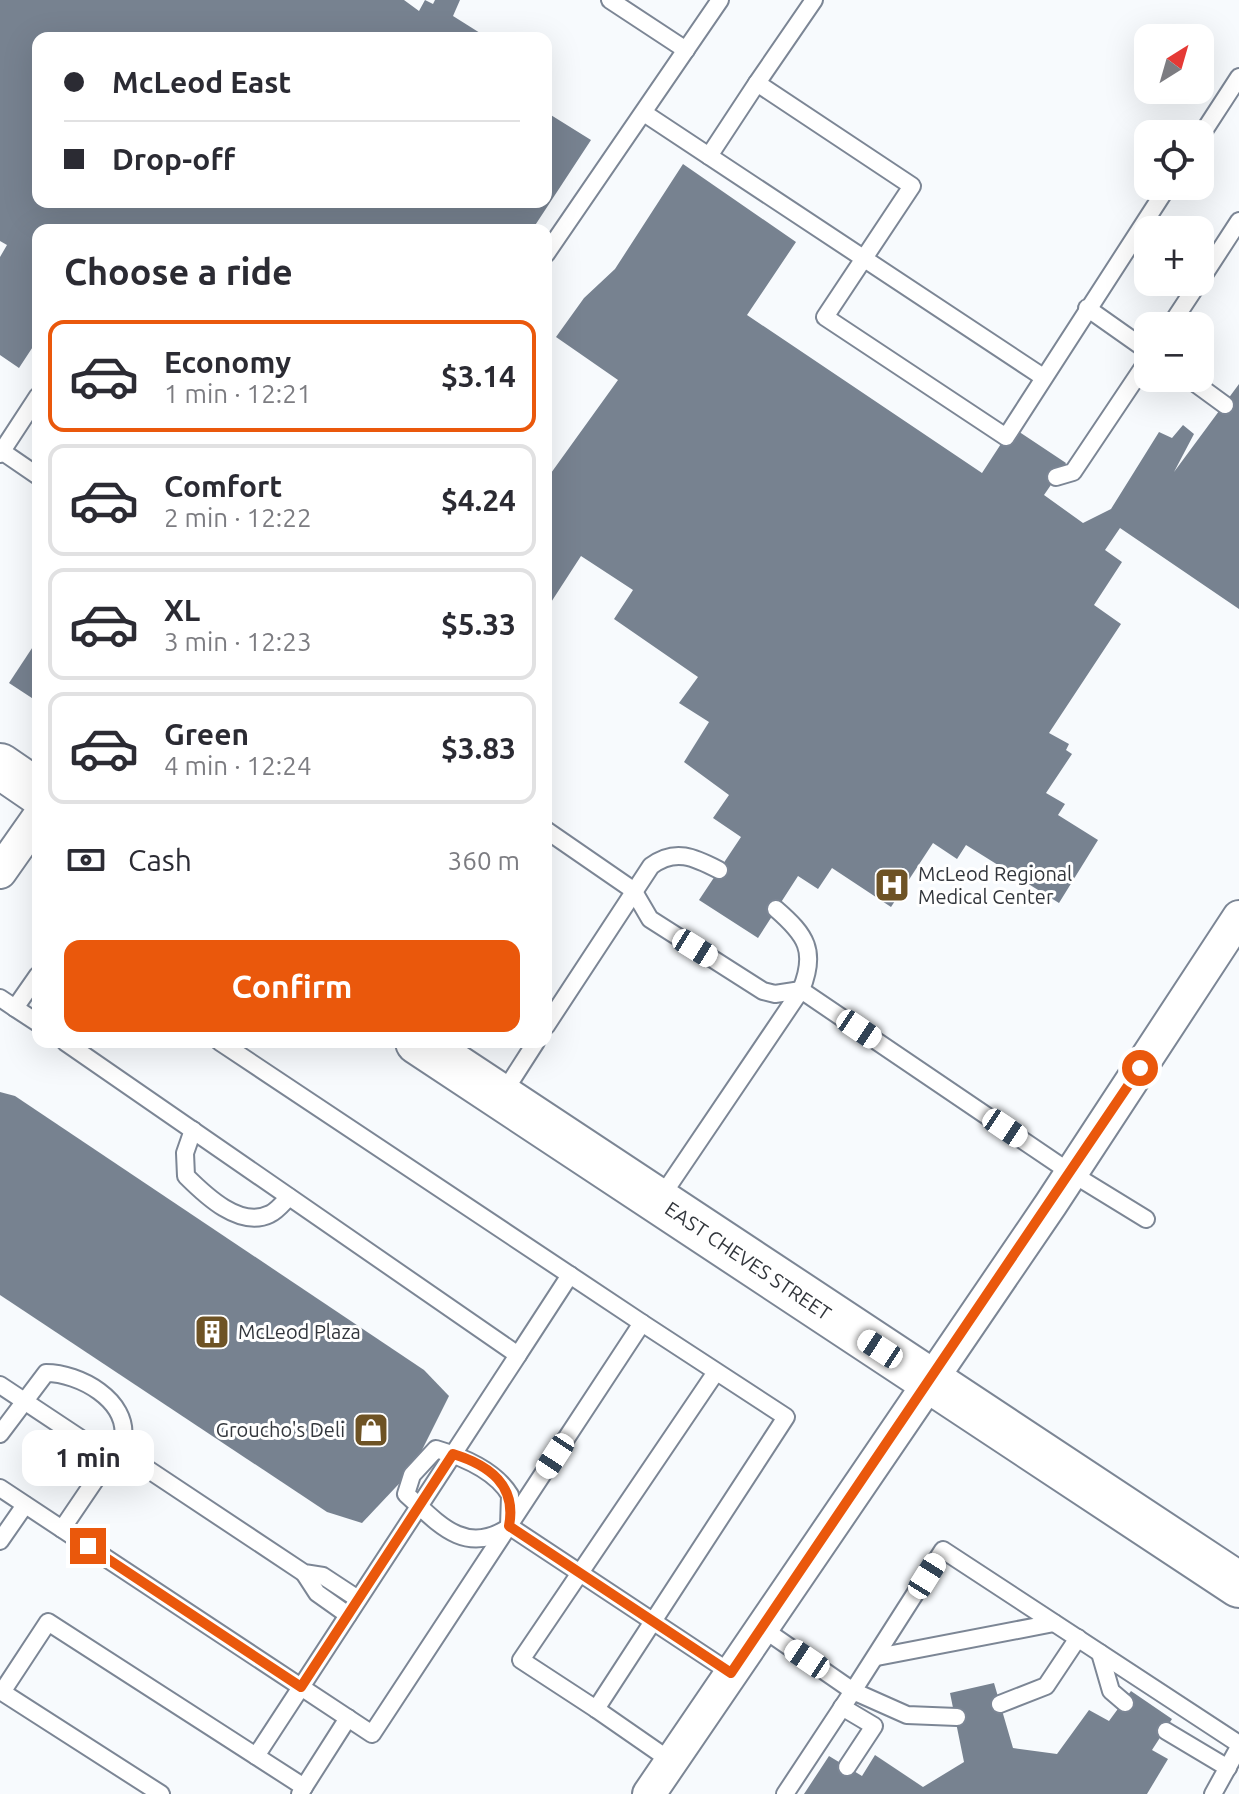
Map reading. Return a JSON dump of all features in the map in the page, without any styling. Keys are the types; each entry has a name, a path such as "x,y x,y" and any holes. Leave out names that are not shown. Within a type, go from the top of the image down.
{"main road":[{"path":"0,766 32,788"},
{"name":"EAST CHEVES STREET","path":"427,1048 1239,1585"}],"street":[{"path":"0,872 32,827"},
{"path":"649,1794 1071,1173 1239,917"}],"lane":[{"path":"610,0 686,50"},
{"path":"552,245 720,0"},
{"path":"709,156 814,0"},
{"path":"1211,120 1239,77"},
{"path":"757,83 912,186 825,317 1006,437 1159,200"},
{"path":"644,113 1043,377"},
{"path":"1214,259 1239,221"},
{"path":"1087,308 1134,341"},
{"path":"1056,477 1073,472 1134,381"},
{"path":"1207,392 1225,405"},
{"path":"32,405 1,451 32,472"},
{"path":"552,834 633,890 650,919 763,991 775,994 801,990 1071,1173 1146,1219"},
{"path":"552,1017 651,866 662,857 694,857 719,870"},
{"path":"658,1201 801,990 809,971 809,952 795,926 776,909"},
{"path":"15,1008 32,984"},
{"path":"0,998 32,1019"},
{"path":"74,1048 518,1355"},
{"path":"229,1048 786,1417 596,1709"},
{"path":"500,1097 532,1048"},
{"path":"193,1130 185,1153 186,1176 203,1193 226,1208 251,1218 271,1214 289,1197"},
{"path":"453,1454 570,1275"},
{"path":"0,1488 372,1734 642,1323"},
{"path":"671,1761 521,1660 716,1372"},
{"path":"0,1434 46,1373 68,1373 92,1386 117,1408 125,1425 123,1439 62,1529"},
{"path":"0,1385 110,1458"},
{"path":"436,1449 453,1454 504,1485 510,1495 508,1527 492,1538 465,1541 406,1494 412,1475 436,1449"},
{"path":"140,1464 304,1573 317,1593 348,1615"},
{"path":"0,1541 25,1505"},
{"path":"256,1756 419,1505"},
{"path":"508,1527 731,1673"},
{"path":"785,1794 877,1657 943,1550 1239,1746 1213,1794"},
{"path":"304,1573 323,1576 358,1599"},
{"path":"161,1794 2,1692 48,1622 256,1756 302,1791 348,1718"},
{"path":"877,1657 1054,1623"},
{"path":"762,1628 853,1691 907,1715 957,1717"},
{"path":"1000,1704 1046,1686 1078,1638"},
{"path":"1100,1653 1111,1691 1125,1703"},
{"path":"842,1707 874,1726 847,1767"},
{"path":"1166,1731 1228,1768"}],"building":[{"path":"0,0 404,0 419,11 425,0 433,4 435,0 460,0 453,16 478,32 32,32 32,208 546,208 536,224 32,224 32,348 19,368 0,355 0,257 7,245 0,241"},
{"path":"552,116 591,140 552,199"},
{"path":"683,164 796,242 747,315 982,473 1012,427 1066,463 1044,495 1083,523 1111,509 1159,432 1172,438 1183,425 1194,434 1174,472 1239,384 1239,609 1120,528 1105,550 1122,562 1094,605 1121,624 1049,733 1069,744 1066,750 1072,754 1046,793 1065,804 1058,815 1098,840 1059,903 966,845 957,859 933,843 891,907 832,868 818,889 798,876 758,938 699,900 741,837 713,818 729,795 684,762 709,722 679,703 698,677 614,619 633,590 581,556 552,601 552,472 618,380 556,337 584,298 615,269"},
{"path":"32,648 32,698 9,683"},
{"name":"McLeod Plaza","path":"0,1092 15,1096 424,1370 449,1396 412,1470 362,1523 327,1512 0,1295"},
{"path":"994,1683 1013,1748 1057,1754 1089,1710 1109,1721 1131,1691 1172,1719 1152,1750 1168,1759 1147,1794 804,1794 829,1756 862,1776 875,1755 923,1787 964,1762 950,1693"}],"place":[{"name":"McLeod Regional Medical Center","path":"892,885"},
{"name":"McLeod Plaza","path":"212,1332"},
{"name":"Groucho's Deli","path":"371,1430"}],"route":[{"path":"88,1546 301,1687 453,1454 493,1475 504,1485 510,1495 509,1526 731,1673 1051,1204 1140,1068"}]}
